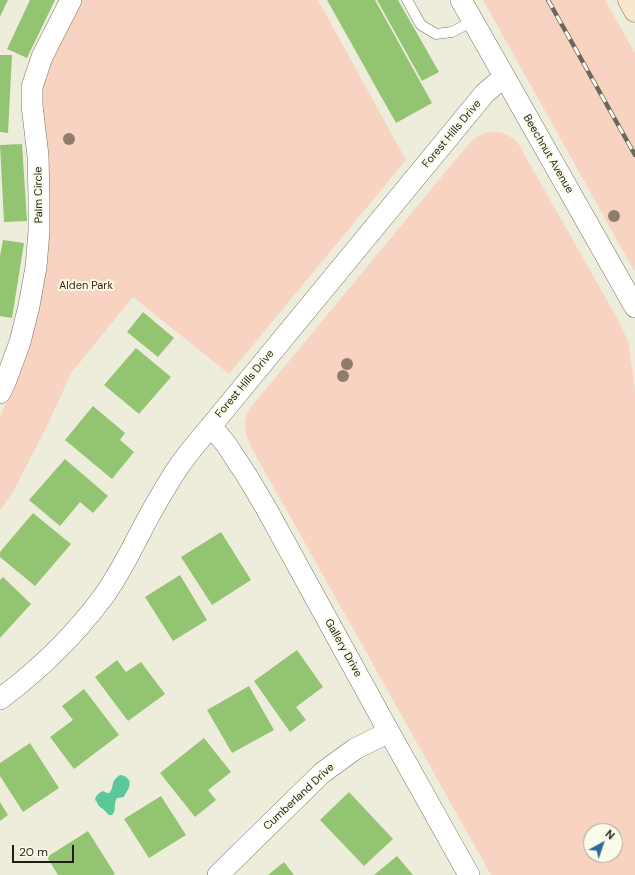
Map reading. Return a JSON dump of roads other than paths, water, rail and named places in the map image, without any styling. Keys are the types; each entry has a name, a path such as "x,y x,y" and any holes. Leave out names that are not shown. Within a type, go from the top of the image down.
{"street":[{"name":"Palm Circle","path":"0,394 20,342 29,306 36,267 40,198 38,156 32,105 32,87 42,57 71,0"},
{"name":"Beechnut Avenue","path":"461,0 635,307"},
{"path":"629,0 635,11"},
{"name":"Forest Hills Drive","path":"0,699 35,671 59,649 82,623 103,597 118,574 178,467 486,93 504,77"},
{"name":"Gallery Drive","path":"211,426 226,444 266,508 469,875"},
{"name":"Cumberland Drive","path":"218,875 322,774 355,749 389,732"}],"lane":[{"path":"407,0 421,25 436,34 452,32 473,21"}],"railway":[{"path":"548,0 635,155"}],"park label":[{"name":"Alden Park","path":"86,286"}]}
